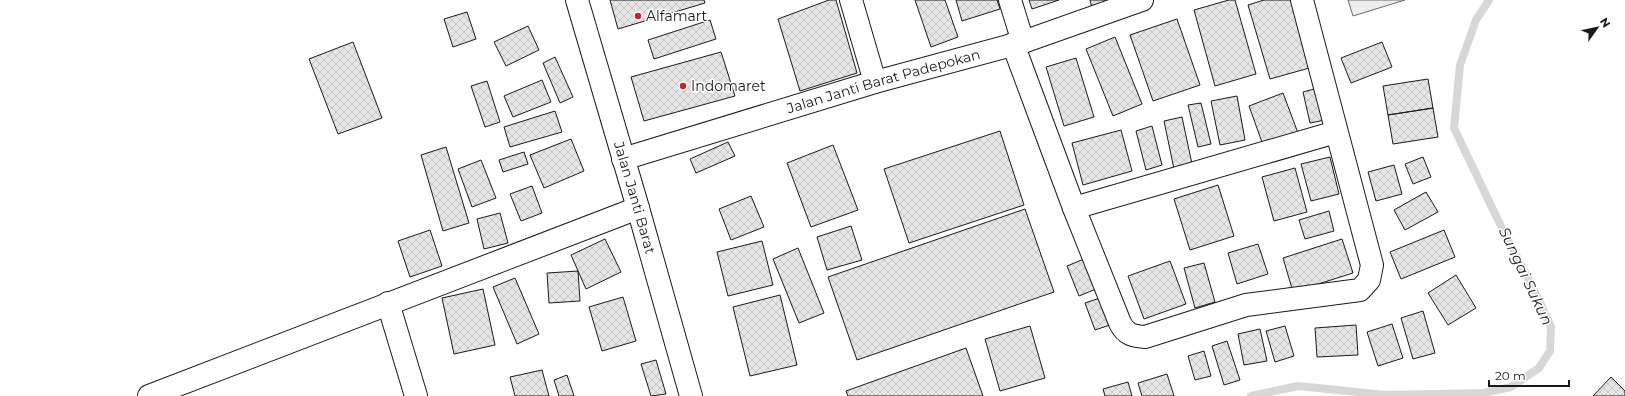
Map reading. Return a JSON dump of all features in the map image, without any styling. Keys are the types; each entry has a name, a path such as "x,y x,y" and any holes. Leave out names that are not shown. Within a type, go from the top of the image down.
{"street":[{"name":"Jalan Janti Barat","path":"576,0 638,208 691,396"},
{"path":"851,0 875,82"},
{"path":"1010,0 1018,43 1074,208 1120,323 1124,331 1133,336 1146,337 1246,305 1360,290 1369,280 1372,265 1302,0"},
{"name":"Jalan Janti Barat Padepokan","path":"623,159 875,82 1018,43 1142,0"},
{"path":"1074,208 1336,132"},
{"path":"149,396 638,208"},
{"path":"388,303 416,396"}],"shaded area":[{"path":"1348,0 1405,0 1353,16"}],"building":[{"name":"Alfamart","path":"610,0 704,0 705,3 618,29"},
{"path":"829,0 836,0 857,73 800,91 778,19"},
{"path":"915,0 945,0 958,37 931,47"},
{"path":"956,0 997,0 1000,9 962,21"},
{"path":"1029,0 1059,0 1032,9"},
{"path":"1090,0 1118,0 1092,8"},
{"path":"1229,0 1235,0 1256,74 1215,86 1194,10"},
{"path":"1264,0 1293,0 1313,67 1270,79 1248,5"},
{"path":"467,12 476,39 453,47 444,19"},
{"path":"1177,19 1200,85 1153,101 1130,35"},
{"path":"710,20 716,39 654,59 648,40"},
{"path":"528,26 539,50 506,66 494,42"},
{"path":"1115,37 1142,104 1113,116 1086,49"},
{"path":"353,42 382,118 338,134 309,59"},
{"path":"1382,42 1392,67 1351,83 1341,58"},
{"name":"Indomaret","path":"721,52 735,96 644,121 631,77"},
{"path":"555,57 573,97 560,103 543,63"},
{"path":"1076,58 1094,117 1064,126 1046,67"},
{"path":"1428,79 1433,108 1388,115 1383,86"},
{"path":"542,80 551,102 513,117 504,96"},
{"path":"487,81 500,122 485,127 471,86"},
{"path":"1318,88 1325,120 1310,123 1303,92"},
{"path":"1283,93 1298,133 1263,145 1249,106"},
{"path":"1237,96 1245,140 1220,145 1211,101"},
{"path":"1201,103 1211,144 1198,147 1188,105"},
{"path":"1433,108 1438,137 1393,144 1388,115"},
{"path":"555,111 562,132 510,147 504,127"},
{"path":"1182,117 1192,164 1174,169 1164,121"},
{"path":"1152,126 1162,165 1146,170 1136,131"},
{"path":"1121,130 1132,171 1083,185 1072,143"},
{"path":"1000,131 1024,205 909,243 884,169"},
{"path":"571,139 584,171 544,188 530,155"},
{"path":"728,142 735,156 696,173 690,159"},
{"path":"833,145 858,210 811,227 787,163"},
{"path":"446,147 469,223 443,231 421,155"},
{"path":"524,152 528,164 503,172 499,160"},
{"path":"1330,157 1339,194 1311,201 1301,164"},
{"path":"1423,157 1431,177 1413,184 1405,164"},
{"path":"481,160 496,198 472,207 458,169"},
{"path":"1394,165 1402,194 1376,201 1368,172"},
{"path":"1295,168 1307,212 1274,221 1262,177"},
{"path":"1218,185 1234,236 1190,250 1174,199"},
{"path":"532,186 542,213 521,221 510,194"},
{"path":"1426,192 1438,212 1405,230 1394,210"},
{"path":"751,196 764,227 731,240 719,209"},
{"path":"1025,209 1054,292 857,360 828,277"},
{"path":"1329,211 1334,231 1305,239 1299,220"},
{"path":"500,213 508,243 484,249 477,219"},
{"path":"851,226 862,260 827,270 817,237"},
{"path":"430,230 442,266 410,277 398,241"},
{"path":"1444,230 1455,257 1401,279 1390,252"},
{"path":"605,239 621,272 586,289 571,255"},
{"path":"1342,239 1353,273 1293,292 1283,258"},
{"path":"762,241 773,285 728,296 717,252"},
{"path":"1258,244 1268,274 1237,284 1228,253"},
{"path":"798,248 824,313 799,323 773,259"},
{"path":"1084,259 1096,289 1079,296 1067,266"},
{"path":"1170,261 1186,304 1144,319 1128,276"},
{"path":"1204,263 1215,302 1195,308 1184,268"},
{"path":"578,271 580,301 549,303 547,273"},
{"path":"1456,275 1476,308 1448,325 1428,293"},
{"path":"515,278 539,334 517,344 493,287"},
{"path":"483,289 495,345 454,354 442,298"},
{"path":"780,295 797,365 750,376 733,307"},
{"path":"623,297 636,341 602,351 589,307"},
{"path":"1103,297 1113,324 1095,330 1085,303"},
{"path":"1423,311 1435,353 1413,359 1401,318"},
{"path":"1392,324 1403,358 1378,366 1367,332"},
{"path":"1356,325 1358,355 1317,357 1315,328"},
{"path":"1030,326 1045,378 1000,391 985,339"},
{"path":"1285,326 1294,356 1275,362 1266,331"},
{"path":"1260,329 1267,361 1244,365 1238,334"},
{"path":"1227,341 1240,380 1224,385 1212,346"},
{"path":"966,348 983,396 848,396 846,391"},
{"path":"1204,351 1211,376 1195,380 1188,356"},
{"path":"656,360 666,394 651,396 641,364"},
{"path":"542,370 549,396 515,396 510,377"},
{"path":"1167,374 1174,396 1142,396 1138,383"},
{"path":"567,375 574,396 559,396 554,380"},
{"path":"1611,377 1625,391 1625,396 1593,396"},
{"path":"1128,382 1132,396 1105,396 1103,389"}],"waterway":[{"name":"Sungai Sukun","path":"1251,396 1298,386 1386,395 1484,393 1511,387 1539,368 1550,351 1551,327 1454,128 1460,65 1476,20 1489,0"}],"place":[{"name":"Alfamart","path":"638,16"},
{"name":"Indomaret","path":"683,86"}]}
